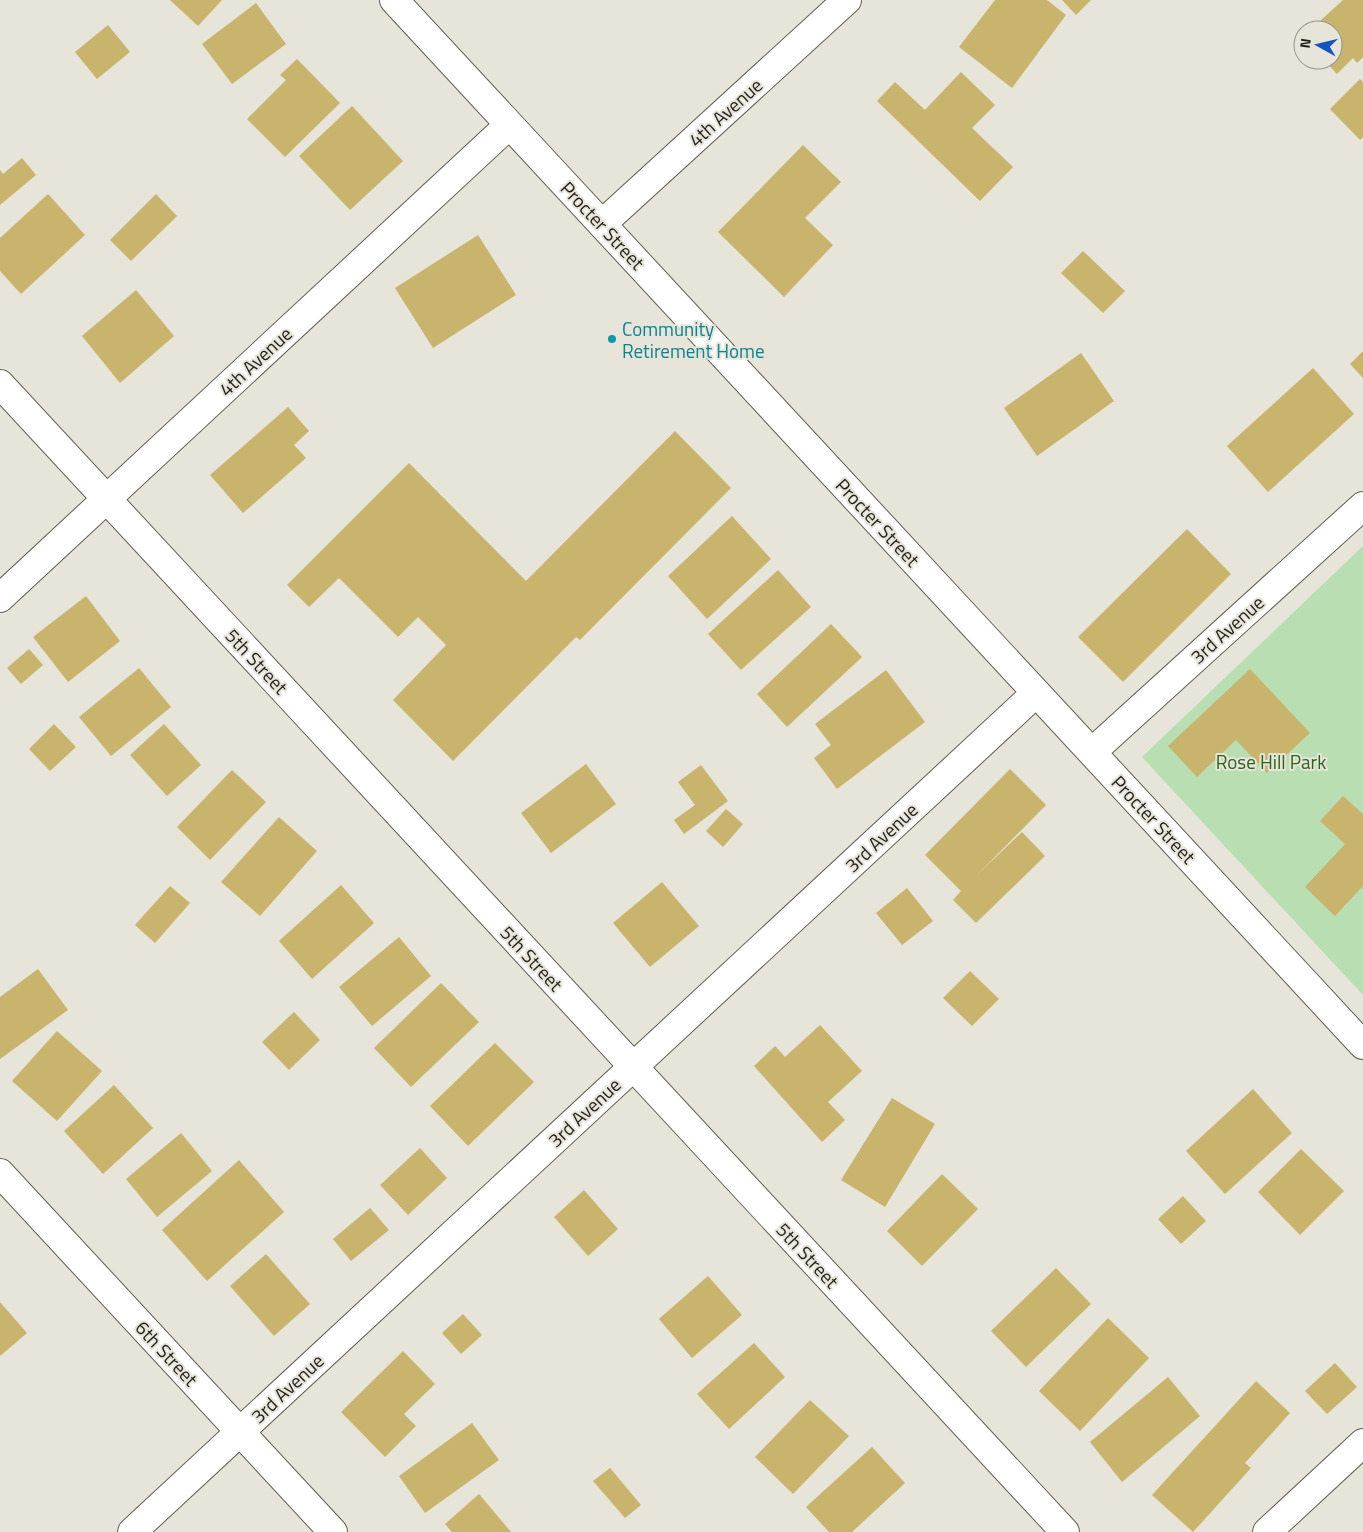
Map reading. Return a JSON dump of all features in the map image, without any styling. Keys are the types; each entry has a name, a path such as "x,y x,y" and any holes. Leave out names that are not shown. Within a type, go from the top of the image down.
{"street":[{"name":"Procter Street","path":"394,0 1363,1045"},
{"name":"4th Avenue","path":"602,224 848,0"},
{"name":"4th Avenue","path":"0,598 510,125"},
{"name":"5th Street","path":"0,384 1065,1532"},
{"name":"3rd Avenue","path":"1092,752 1363,506"},
{"name":"3rd Avenue","path":"132,1532 1036,692"},
{"name":"6th Street","path":"0,1173 334,1532"},
{"path":"1267,1532 1363,1443"}],"green space":[{"name":"Rose Hill Park","path":"1363,546 1363,995 1142,757"}],"building":[{"path":"170,0 222,0 198,26"},
{"path":"995,0 1047,0 1066,15 1012,88 959,47"},
{"path":"1062,0 1091,0 1076,15"},
{"path":"1343,0 1363,0 1363,57 1357,63 1353,58 1343,68 1343,20 1321,20"},
{"path":"256,3 286,44 232,84 202,44"},
{"path":"108,25 130,52 97,79 75,52"},
{"path":"297,59 340,103 285,157 247,119 286,80 280,75"},
{"path":"961,72 995,105 972,128 1013,167 980,201 877,101 895,82 925,110"},
{"path":"1360,79 1363,82 1363,137 1360,140 1330,109"},
{"path":"352,106 403,161 350,210 299,156"},
{"path":"803,145 841,182 805,218 833,245 784,297 718,232"},
{"path":"22,158 36,175 0,205 0,170 3,174"},
{"path":"48,194 85,235 21,294 0,271 0,238"},
{"path":"156,194 177,216 131,261 110,240"},
{"path":"478,235 516,295 433,348 395,288"},
{"path":"1083,251 1125,291 1103,313 1061,273"},
{"path":"136,290 174,336 120,383 82,336"},
{"path":"1363,351 1363,378 1350,364"},
{"path":"1081,353 1114,401 1037,456 1004,408"},
{"path":"1313,368 1354,414 1268,492 1227,446"},
{"path":"288,407 309,431 294,445 306,458 243,513 210,475"},
{"path":"675,431 731,488 580,640 576,637 453,761 393,700 446,645 418,617 398,637 339,578 309,607 287,585 409,463 526,581"},
{"path":"732,516 771,559 707,619 668,576"},
{"path":"1187,529 1231,574 1123,682 1078,637"},
{"path":"778,570 811,607 741,670 708,634"},
{"path":"86,596 120,641 68,682 33,637"},
{"path":"831,624 862,657 787,727 757,694"},
{"path":"29,649 43,665 21,684 7,668"},
{"path":"139,668 171,707 111,756 79,717"},
{"path":"1250,669 1310,733 1267,773 1236,740 1197,777 1168,746"},
{"path":"886,670 925,722 837,789 814,758 831,745 815,724"},
{"path":"54,724 76,747 50,771 29,749"},
{"path":"164,724 201,765 167,796 130,755"},
{"path":"586,764 616,804 551,853 521,813"},
{"path":"701,765 728,801 684,834 674,820 695,805 678,782"},
{"path":"1010,769 1046,805 977,875 1022,832 1045,856 976,923 953,900 961,891 925,855"},
{"path":"232,770 266,802 210,860 177,827"},
{"path":"1343,796 1363,814 1363,886 1335,916 1305,887 1345,844 1320,821"},
{"path":"726,809 743,824 723,847 706,831"},
{"path":"279,817 317,851 260,916 221,882"},
{"path":"662,882 699,926 650,967 613,923"},
{"path":"341,885 374,923 312,979 279,941"},
{"path":"170,886 190,903 155,943 135,925"},
{"path":"907,888 933,921 902,945 876,913"},
{"path":"399,937 431,976 372,1026 339,987"},
{"path":"38,969 68,1010 0,1059 0,997"},
{"path":"970,971 999,999 972,1026 943,998"},
{"path":"441,983 479,1022 411,1087 374,1048"},
{"path":"294,1012 320,1040 289,1070 262,1042"},
{"path":"820,1025 862,1071 828,1102 845,1120 822,1142 754,1066 775,1046 785,1057"},
{"path":"57,1031 102,1071 57,1121 12,1081"},
{"path":"495,1043 534,1082 468,1146 430,1106"},
{"path":"114,1085 153,1128 103,1174 64,1131"},
{"path":"1253,1089 1292,1133 1225,1194 1186,1151"},
{"path":"892,1098 935,1124 885,1207 841,1180"},
{"path":"181,1133 212,1171 157,1217 126,1179"},
{"path":"420,1148 447,1178 408,1215 380,1185"},
{"path":"1301,1149 1344,1191 1300,1235 1258,1192"},
{"path":"239,1160 284,1212 207,1281 162,1230"},
{"path":"942,1174 978,1209 922,1266 887,1231"},
{"path":"584,1190 618,1229 588,1256 554,1217"},
{"path":"1183,1196 1206,1221 1181,1244 1158,1219"},
{"path":"370,1208 389,1230 351,1261 333,1239"},
{"path":"266,1254 310,1304 274,1336 230,1286"},
{"path":"1056,1268 1091,1304 1026,1367 991,1331"},
{"path":"708,1276 742,1315 692,1358 659,1319"},
{"path":"0,1302 27,1333 0,1356"},
{"path":"463,1314 482,1335 461,1354 442,1333"},
{"path":"1108,1318 1149,1358 1080,1431 1039,1391"},
{"path":"754,1343 785,1377 729,1429 697,1394"},
{"path":"403,1351 435,1384 404,1414 416,1426 385,1457 341,1412"},
{"path":"1335,1363 1357,1387 1327,1414 1305,1391"},
{"path":"1168,1377 1200,1416 1122,1482 1090,1442"},
{"path":"1256,1381 1290,1413 1245,1463 1251,1468 1193,1532 1152,1495"},
{"path":"810,1400 849,1436 793,1494 755,1457"},
{"path":"472,1423 499,1460 425,1513 399,1476"},
{"path":"872,1447 905,1483 852,1532 829,1532 806,1507"},
{"path":"610,1468 641,1505 625,1518 593,1481"},
{"path":"479,1494 511,1532 452,1532 445,1524"}],"place":[{"name":"Community Retirement Home","path":"612,339"}]}
